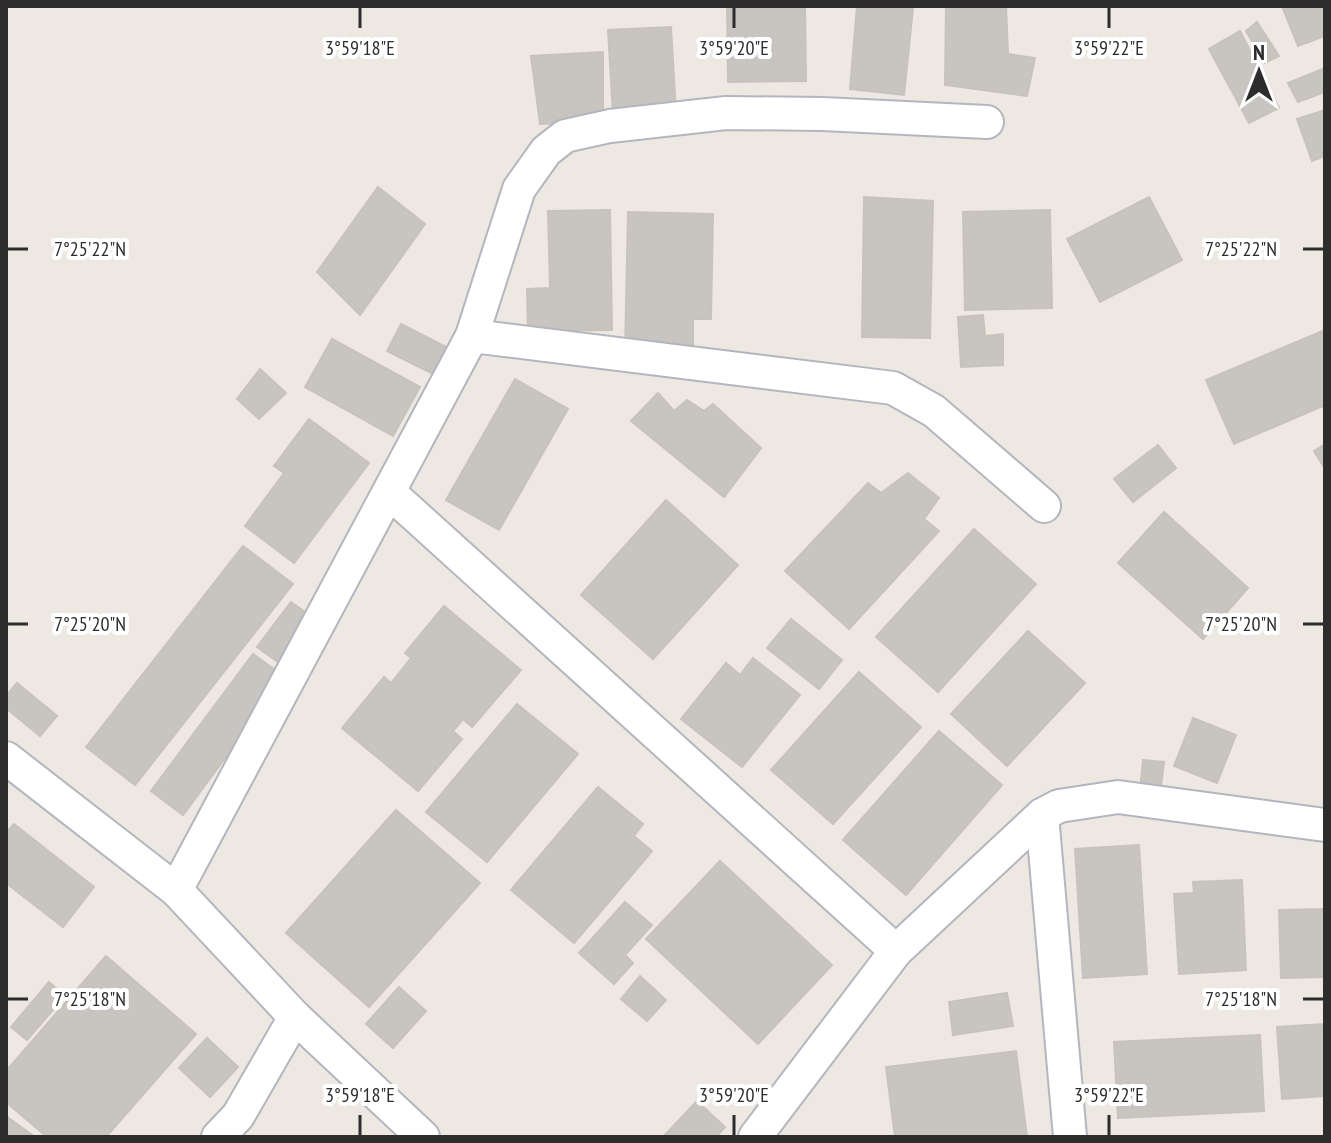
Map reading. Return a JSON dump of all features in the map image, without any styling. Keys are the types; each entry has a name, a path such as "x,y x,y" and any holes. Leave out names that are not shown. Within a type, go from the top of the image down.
{"street":[{"path":"176,890 472,336 519,189 546,151 565,136 610,126 726,113 987,122"},
{"path":"472,336 893,388 934,411 1044,506"},
{"path":"389,492 896,951"},
{"path":"6,758 176,890 295,1017 423,1137"},
{"path":"755,1137 896,951 1042,815 1059,806 1118,797 1325,825"},
{"path":"1042,815 1070,1137"},
{"path":"218,1137 238,1116 295,1017"}],"building":[{"path":"727,6 805,6 806,81 728,82"},
{"path":"857,6 913,8 904,95 850,89"},
{"path":"946,6 1006,6 1008,54 1035,58 1027,96 945,85"},
{"path":"1282,6 1325,6 1325,36 1298,46"},
{"path":"1257,22 1279,56 1265,63 1246,31"},
{"path":"671,27 676,112 613,115 608,30"},
{"path":"1240,31 1279,108 1249,123 1209,49"},
{"path":"603,52 603,121 540,124 531,56"},
{"path":"1325,68 1325,92 1298,102 1288,83"},
{"path":"1325,110 1325,156 1312,161 1297,119"},
{"path":"378,187 425,224 360,315 317,272"},
{"path":"864,197 933,201 930,338 862,337"},
{"path":"1149,197 1182,260 1100,302 1067,239"},
{"path":"610,210 612,330 528,331 527,289 550,288 548,211"},
{"path":"1050,210 1052,308 965,310 963,212"},
{"path":"628,212 713,214 711,319 693,319 693,353 625,352"},
{"path":"983,315 985,336 1003,334 1003,365 961,367 958,317"},
{"path":"401,324 448,348 435,375 387,351"},
{"path":"1325,330 1325,405 1234,444 1206,380"},
{"path":"332,339 420,387 393,436 305,387"},
{"path":"260,369 286,393 259,419 237,399"},
{"path":"515,379 568,409 499,530 446,500"},
{"path":"658,393 674,411 687,400 704,411 713,404 761,448 724,497 631,421"},
{"path":"309,419 369,463 294,563 245,526 284,473 274,466"},
{"path":"1325,444 1325,469 1314,451"},
{"path":"1158,445 1176,468 1133,502 1114,479"},
{"path":"908,473 939,498 924,519 939,531 849,629 785,571 868,483 881,493"},
{"path":"666,500 738,565 653,659 581,595"},
{"path":"1164,512 1248,588 1203,639 1118,563"},
{"path":"974,529 1036,584 938,692 876,637"},
{"path":"243,546 293,584 135,785 86,747"},
{"path":"291,602 315,619 281,664 257,647"},
{"path":"444,606 521,670 472,727 463,719 453,731 462,739 418,791 342,728 384,677 391,683 411,658 405,653"},
{"path":"791,619 842,660 819,689 767,648"},
{"path":"1028,631 1085,683 1007,766 951,714"},
{"path":"253,654 285,677 183,815 151,791"},
{"path":"753,658 800,695 742,767 681,719 726,663 740,675"},
{"path":"859,672 921,727 833,824 771,770"},
{"path":"17,683 57,716 40,736 6,708 6,696"},
{"path":"517,704 578,754 487,862 426,812"},
{"path":"1193,718 1236,735 1217,783 1174,766"},
{"path":"939,731 1002,785 906,895 843,840"},
{"path":"1143,760 1164,762 1160,794 1140,791"},
{"path":"598,787 643,824 634,836 652,851 574,943 511,890"},
{"path":"396,810 480,883 369,1007 286,933"},
{"path":"14,824 94,887 63,927 6,883 6,833"},
{"path":"1139,845 1147,974 1083,978 1075,849"},
{"path":"720,861 832,965 758,1044 646,939"},
{"path":"1242,880 1246,970 1179,974 1174,894 1194,893 1193,882"},
{"path":"625,902 652,925 625,955 633,963 614,984 579,953"},
{"path":"1325,909 1325,977 1281,978 1279,910"},
{"path":"106,956 196,1034 106,1137 47,1137 6,1102 6,1071"},
{"path":"640,976 666,1000 647,1021 621,999"},
{"path":"49,982 65,996 27,1040 11,1027"},
{"path":"399,987 426,1011 393,1048 366,1024"},
{"path":"1007,993 1013,1026 953,1035 949,1002"},
{"path":"1325,1024 1325,1096 1282,1099 1277,1027"},
{"path":"1260,1035 1264,1111 1118,1118 1114,1042"},
{"path":"207,1038 238,1067 210,1097 179,1068"},
{"path":"1016,1051 1027,1137 895,1137 886,1067"},
{"path":"697,1101 725,1127 716,1137 663,1137"},
{"path":"6,1116 35,1137 6,1137"}]}
